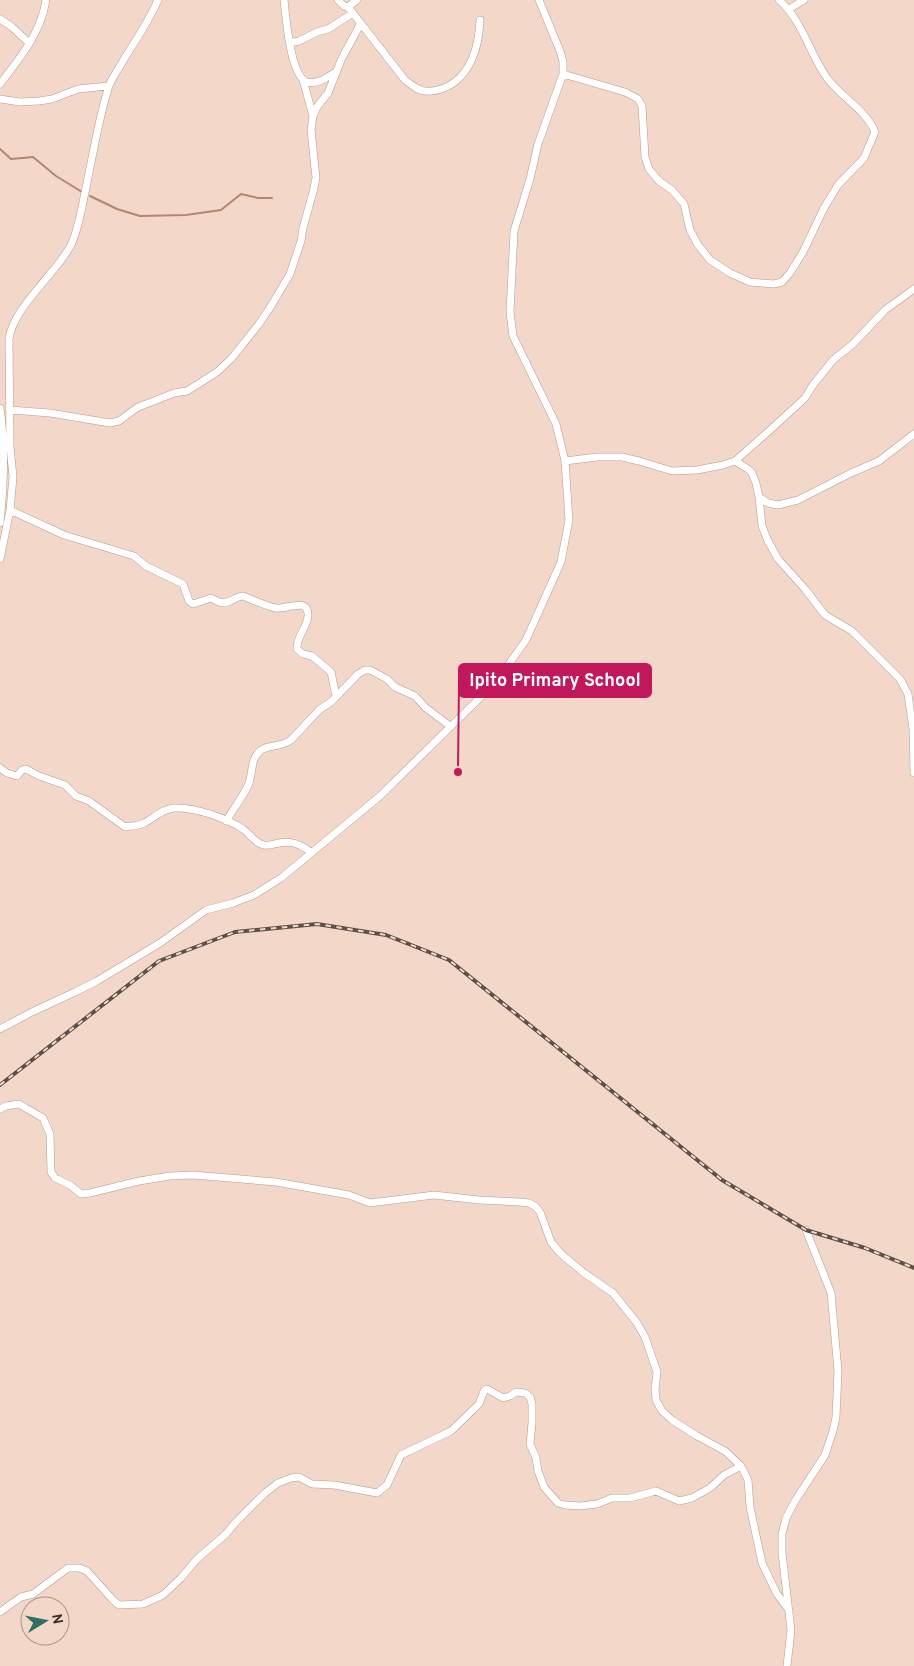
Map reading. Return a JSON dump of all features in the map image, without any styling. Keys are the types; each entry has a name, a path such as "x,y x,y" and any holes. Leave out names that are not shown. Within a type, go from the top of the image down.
{"street":[{"path":"0,84 38,29 46,0"},
{"path":"0,559 10,510 13,477 10,446 10,329 42,282 71,245 89,179 95,140 108,86 145,26 158,0"},
{"path":"284,0 290,43 299,77 313,82 336,72"},
{"path":"338,0 351,10 406,80 418,89 428,91 439,90 450,85 464,73 470,64 479,36 480,20"},
{"path":"290,43 300,41 317,32 328,29 351,10 357,0"},
{"path":"0,1029 97,981 160,943 206,910 254,895 281,878 380,796 496,682 526,640 561,562 569,520 565,461 556,424 513,336 510,312 514,231 530,179 538,144 563,74 563,61 560,50 539,0"},
{"path":"563,74 625,92 638,99 642,106 645,157 649,168 659,181 672,190 684,204 690,230 698,245 710,260 730,274 750,282 774,284 782,282 803,252 824,208 838,185 864,158 875,132 868,120 828,79 812,53 798,22 789,9 779,0"},
{"path":"789,9 804,0"},
{"path":"0,19 29,43"},
{"path":"10,410 50,413 110,423 119,421 130,412 154,401 174,393 187,391 217,372 231,359 271,306 290,274 298,254 316,178 311,130 313,116 317,107 328,93 336,72 361,22"},
{"path":"303,80 313,116"},
{"path":"0,98 20,102 39,102 52,99 78,88 108,86"},
{"path":"565,461 597,457 622,457 672,471 705,468 735,461 805,398 833,360 855,342 886,310 914,289"},
{"path":"0,408 3,428 4,483 0,523"},
{"path":"759,497 768,503 778,504 798,500 879,461 914,434"},
{"path":"735,461 752,473 759,497 762,526 778,559 805,589 825,616 852,631 900,679 908,694 913,729 914,773"},
{"path":"10,510 64,535 134,556 146,566 183,584 189,601 193,604 211,598 220,603 230,602 238,596 243,596 277,608 296,604 302,606 307,611 308,616 298,640 297,649 303,654 312,656 331,672 336,696"},
{"path":"226,821 249,784 251,767 256,755 262,749 286,744 319,710 358,674 365,670 370,670 382,676 395,687 415,696 426,708 450,726"},
{"path":"0,768 7,773 17,776 22,770 26,770 65,785 76,796 90,801 125,827 142,824 171,808 190,809 226,821 244,830 261,844 294,843 301,845 311,852"},
{"path":"0,1109 19,1104 38,1113 43,1118 50,1134 51,1172 55,1178 70,1185 81,1194 139,1181 170,1176 193,1175 276,1182 349,1195 370,1203 434,1195 529,1203 535,1206 540,1212 551,1242 561,1254 613,1293 637,1323 645,1337 657,1372 656,1400 662,1411 672,1420 697,1436 725,1451 741,1466 748,1480 750,1507 762,1563 777,1594 789,1610"},
{"path":"787,1666 791,1630 782,1553 782,1534 786,1518 825,1454 833,1431 838,1371 831,1293 806,1230"},
{"path":"0,1612 21,1597 33,1594 68,1568 79,1568 87,1571 119,1605 143,1604 163,1595 197,1559 226,1534 265,1493 278,1483 290,1478 299,1477 312,1484 334,1485 376,1493 387,1485 402,1455 451,1432 460,1421 474,1410 479,1404 484,1391 487,1390 503,1398 516,1392 525,1393 530,1397 532,1423 530,1444 544,1487 558,1503 580,1506 597,1504 612,1498 639,1496 647,1492 656,1491 679,1501 692,1498 710,1488 724,1475 741,1466"}],"waterway":[{"path":"0,149 11,159 33,157 56,176 82,192"},
{"path":"90,196 117,209 140,216 186,215 221,210 241,194 258,198 272,198"}],"railway":[{"path":"0,1085 159,961 235,932 317,924 386,935 449,960 722,1180 806,1230 865,1248 914,1268"}],"place":[{"name":"Ipito Primary School","path":"458,772"}]}
